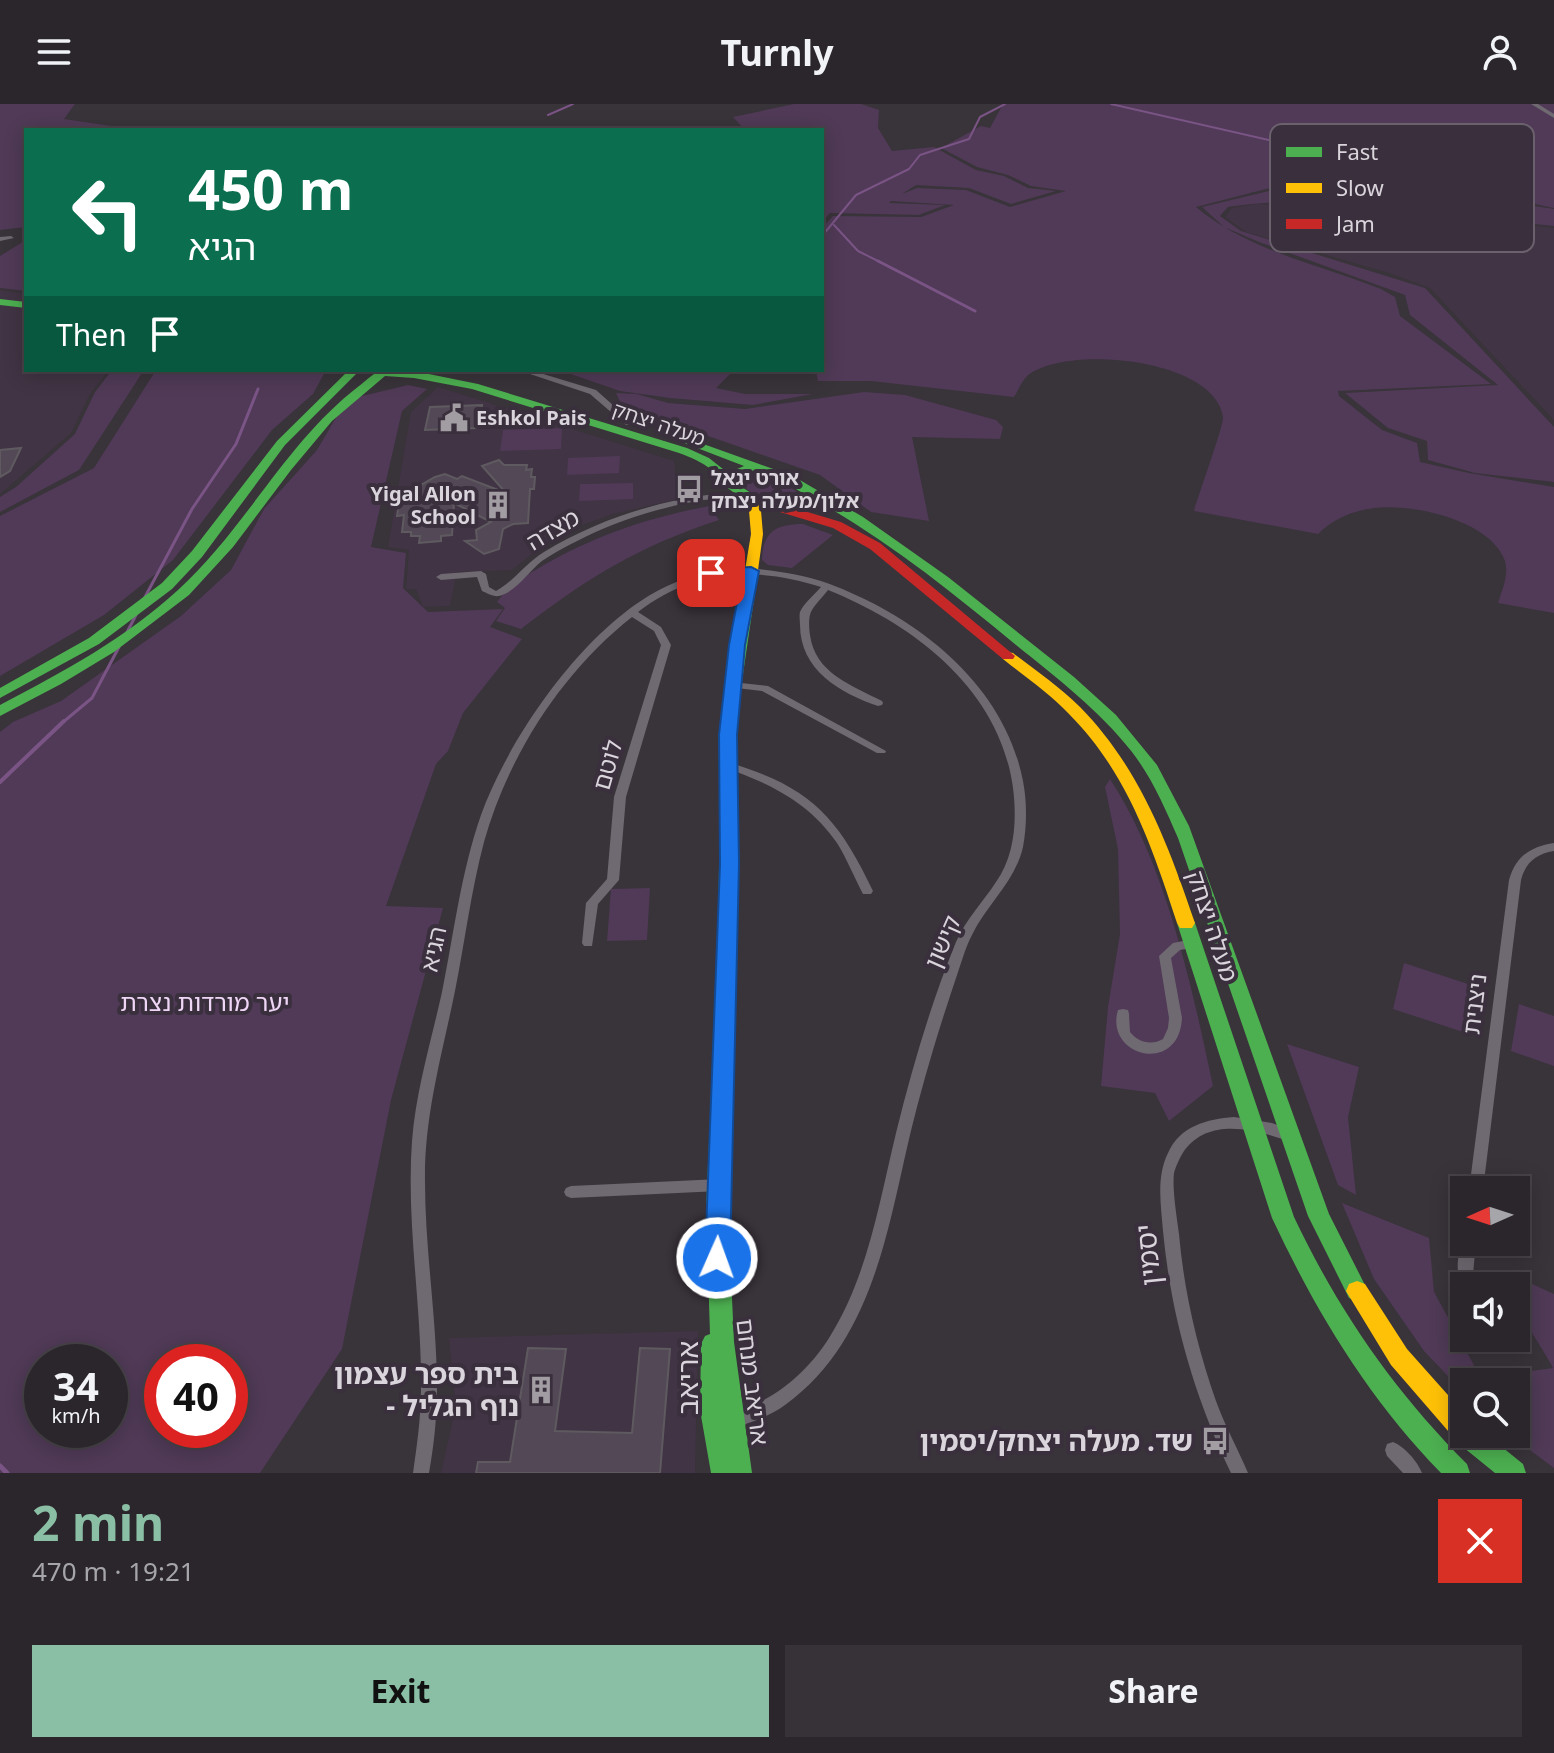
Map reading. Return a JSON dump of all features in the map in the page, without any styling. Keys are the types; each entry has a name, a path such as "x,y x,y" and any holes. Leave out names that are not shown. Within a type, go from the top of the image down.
{"main road":[{"path":"0,293 24,296"},
{"path":"0,302 24,305"},
{"path":"0,694 94,641 167,586 197,554 281,443 353,372"},
{"name":"מעלה יצחק","path":"360,372 368,375 409,373 526,401 692,455 713,465 751,497 820,519 862,538 906,568 1055,694 1106,744 1149,814 1283,1218 1323,1305 1400,1414 1458,1473"},
{"path":"0,711 111,648 186,589 218,556 311,432 357,389 386,372"},
{"name":"מעלה יצחק","path":"447,372 538,394 769,471 862,518 924,562 1075,686 1130,739 1176,813 1319,1216 1358,1296 1403,1362 1450,1414"},
{"path":"728,480 736,471 747,468 769,471"},
{"path":"757,536 768,515 781,509 799,507 807,501 807,491 799,485"},
{"path":"751,497 758,506 757,536"},
{"path":"757,536 782,519 820,519"},
{"name":"אריאב מנחם","path":"740,1473 730,1422 717,1282 729,864 727,765 732,685 757,536"},
{"name":"אריאב","path":"717,1282 712,1410 723,1473"},
{"name":"מעלה יצחק","path":"1485,1448 1514,1473"}],"street":[{"path":"1534,104 1554,116"},
{"path":"0,239 11,238"},
{"path":"528,372 593,392 629,423"},
{"name":"מצדה","path":"705,498 722,492 728,480"},
{"name":"מצדה","path":"441,577 481,574 485,589 496,594 540,558 594,528 643,512 705,498 730,494 751,497"},
{"name":"הגיא","path":"421,1473 427,1442 429,1392 419,1142 474,863 494,795 526,735 593,645 631,612 661,592 723,571 751,571"},
{"name":"קישון","path":"730,1422 779,1400 796,1386 835,1342 854,1307 873,1261 930,1032 963,940 1014,861 1020,824 1017,785 1008,744 978,691 946,658 877,610 827,586 751,571"},
{"path":"827,586 805,612 810,656 823,674 878,703"},
{"name":"לוטם","path":"588,943 592,903 613,880 620,797 666,645 658,629 631,612"},
{"path":"732,685 764,688 881,751"},
{"path":"727,765 771,779 817,810 847,847 867,891"},
{"name":"ניצנית","path":"1478,1176 1515,880 1519,864 1526,856 1554,847"},
{"path":"1123,1018 1123,1014 1123,1031 1130,1041 1154,1049 1172,1037 1173,1009 1165,956 1177,946 1193,944"},
{"name":"יסמין","path":"1240,1473 1205,1394 1183,1321 1174,1267 1167,1174 1170,1161 1186,1137 1215,1124 1251,1122 1291,1136"},
{"path":"571,1192 720,1185"},
{"path":"1393,1450 1414,1473"}],"shaded area":[{"path":"1270,204 1270,239 1246,232 1225,217 1232,208"},
{"path":"1534,226 1554,228 1554,420 1430,288 1316,252 1534,252"},
{"path":"0,290 24,294 24,372 107,372 91,392 71,433 0,494"},
{"path":"438,387 674,461 678,499 613,514 579,526 545,543 512,570 457,572 450,606 423,607 416,589 406,589 409,550 388,547 411,412"},
{"path":"698,1331 695,1473 441,1473 456,1406 449,1338"}],"green space":[{"path":"0,104 75,104 64,119 125,128 24,128 24,227 0,230"},
{"path":"794,104 861,104 879,110 878,128 892,151 934,147 976,170 1004,176 1028,188 1056,191 1011,204 969,188 916,185 902,194 917,188 966,190 1010,207 1066,191 1031,186 1008,175 977,167 941,148 981,126 990,128 1003,104 1554,104 1554,208 1534,204 1534,124 1270,124 1270,188 1196,207 1216,222 1270,252 1381,289 1395,297 1400,316 1491,384 1338,391 1339,396 1382,430 1417,443 1420,462 1554,487 1554,613 1498,603 1506,572 1505,561 1497,547 1484,535 1448,517 1408,508 1374,508 1343,516 1318,534 1194,511 1223,417 1214,397 1194,381 1167,370 1136,362 1104,359 1073,361 1046,366 1027,376 1014,397 871,381 818,381 816,372 824,372 824,226 833,216 921,217 954,205 891,201 889,203 945,205 919,215 830,213 824,220 824,128 743,128 733,117"},
{"path":"1270,191 1270,203 1228,207 1220,216 1241,231 1270,240 1270,246 1224,227 1202,207"},
{"path":"1534,206 1554,209 1554,226 1534,224"},
{"path":"24,241 24,291 0,288 0,256"},
{"path":"1287,252 1309,252 1425,288 1554,427 1554,482 1475,473 1428,460 1427,441 1388,428 1345,393 1498,385 1410,315 1405,295"},
{"path":"110,372 143,372 79,470 0,512 0,497 16,487 75,434 95,392"},
{"path":"155,372 325,372 313,394 272,430 173,560 104,615 0,676 0,516 94,468"},
{"path":"565,372 732,372 716,388 745,394 813,394 753,405 620,391"},
{"name":"יער מורדות נצרת","path":"408,385 427,389 402,411 371,547 406,553 403,588 428,612 503,609 490,627 522,639 463,713 448,751 436,764 386,906 443,908 391,1100 342,1349 260,1473 0,1473 0,732 13,722 61,701 181,616 231,570 264,509 317,450 337,416 358,397"},
{"path":"864,392 905,395 996,420 1003,427 1000,439 912,437 929,521 871,512 820,475 622,406 616,393 637,394 668,403 745,409"},
{"path":"562,428 561,449 500,451 503,430"},
{"path":"620,456 619,473 567,475 568,458"},
{"path":"749,473 782,482 798,493 798,500 783,503 758,496 737,481 738,477"},
{"path":"633,483 633,499 579,501 580,484"},
{"path":"709,506 719,520 663,541 615,565 521,629 496,621 505,608 497,602 502,595 551,561 628,527"},
{"path":"803,524 833,535 792,568 768,565 762,560 765,543 772,532 785,526"},
{"path":"1110,779 1130,813 1162,887 1186,968 1213,1086 1169,1121 1155,1093 1101,1086 1108,1007 1120,934 1118,849 1105,787"},
{"path":"650,888 647,940 607,941 611,889"},
{"path":"1404,963 1474,986 1466,1033 1393,1009"},
{"path":"1519,1004 1554,1016 1554,1066 1511,1051"},
{"path":"1287,1044 1359,1067 1348,1117 1356,1195 1338,1185"},
{"path":"1342,1203 1429,1238 1434,1292 1450,1321 1450,1352 1467,1352 1476,1368 1450,1368 1450,1378 1424,1351 1374,1279"},
{"path":"1530,1283 1554,1294 1554,1468 1527,1448 1530,1448 1530,1371 1553,1368 1530,1330"}],"building":[{"name":"Eshkol Pais","path":"482,405 479,428 425,430 430,407"},
{"path":"21,448 10,471 0,477 0,450"},
{"path":"499,460 504,465 527,465 526,470 532,469 531,477 535,477 534,489 530,489 528,523 513,524 503,529 499,549 484,554 465,541 477,540 476,530 491,522 454,503 452,535 441,536 441,541 419,543 420,536 402,532 404,515 397,516 400,497 435,477 445,474 457,479 462,476 506,493 482,466"},
{"name":"בית ספר עצמון - נוף הגליל","path":"528,1348 566,1349 555,1431 632,1433 640,1348 670,1349 660,1473 476,1473 478,1462 510,1462"}],"waterway":[{"path":"548,115 573,104"},
{"path":"824,234 856,195 909,169 920,155 969,139 980,117 1005,104"},
{"path":"1111,104 1270,140"},
{"path":"834,225 858,251 878,261"},
{"path":"878,261 882,263"},
{"path":"878,261 975,311"},
{"path":"145,597 192,509 236,444 258,389"},
{"path":"125,636 136,615"},
{"path":"62,723 92,698 119,647"},
{"path":"0,782 64,721"},
{"path":"0,1466 7,1473"}],"traffic: fast":[{"path":"0,302 24,305"},
{"path":"0,694 94,641 167,586 197,554 281,443 353,372"},
{"path":"385,373 444,379 474,386 683,450 714,466 733,486 762,504 789,507 808,499 807,491 768,470 747,469 728,478"},
{"path":"0,711 109,649 184,592 229,544 328,419 381,374"},
{"path":"677,438 757,467"},
{"path":"799,485 887,539 970,600 1097,705 1144,757 1186,838 1319,1216 1357,1291"},
{"path":"740,1473 722,1342 717,1209 727,943 729,715 746,606"},
{"path":"1186,923 1283,1218 1300,1254 1358,1354 1405,1416 1458,1473"},
{"path":"713,1344 712,1410 723,1473"},
{"path":"1484,1448 1514,1473"}],"traffic: slow":[{"path":"746,606 757,534 754,499"},
{"path":"1008,656 1075,711 1115,759 1131,784 1156,837 1186,923"},
{"path":"1357,1291 1399,1357 1450,1415"}],"traffic: jam":[{"path":"784,509 837,525 875,546 1008,656"}],"place":[{"name":"Eshkol Pais","path":"454,418"},
{"name":"אורט יגאל אלון/מעלה יצחק","path":"689,489"},
{"name":"Yigal Allon School","path":"498,505"},
{"name":"בית ספר עצמון - נוף הגליל","path":"541,1390"},
{"name":"שד. מעלה יצחק/יסמין","path":"1215,1441"}],"route":[{"path":"711,573 751,571 737,645 728,735 729,864 717,1258"}]}
